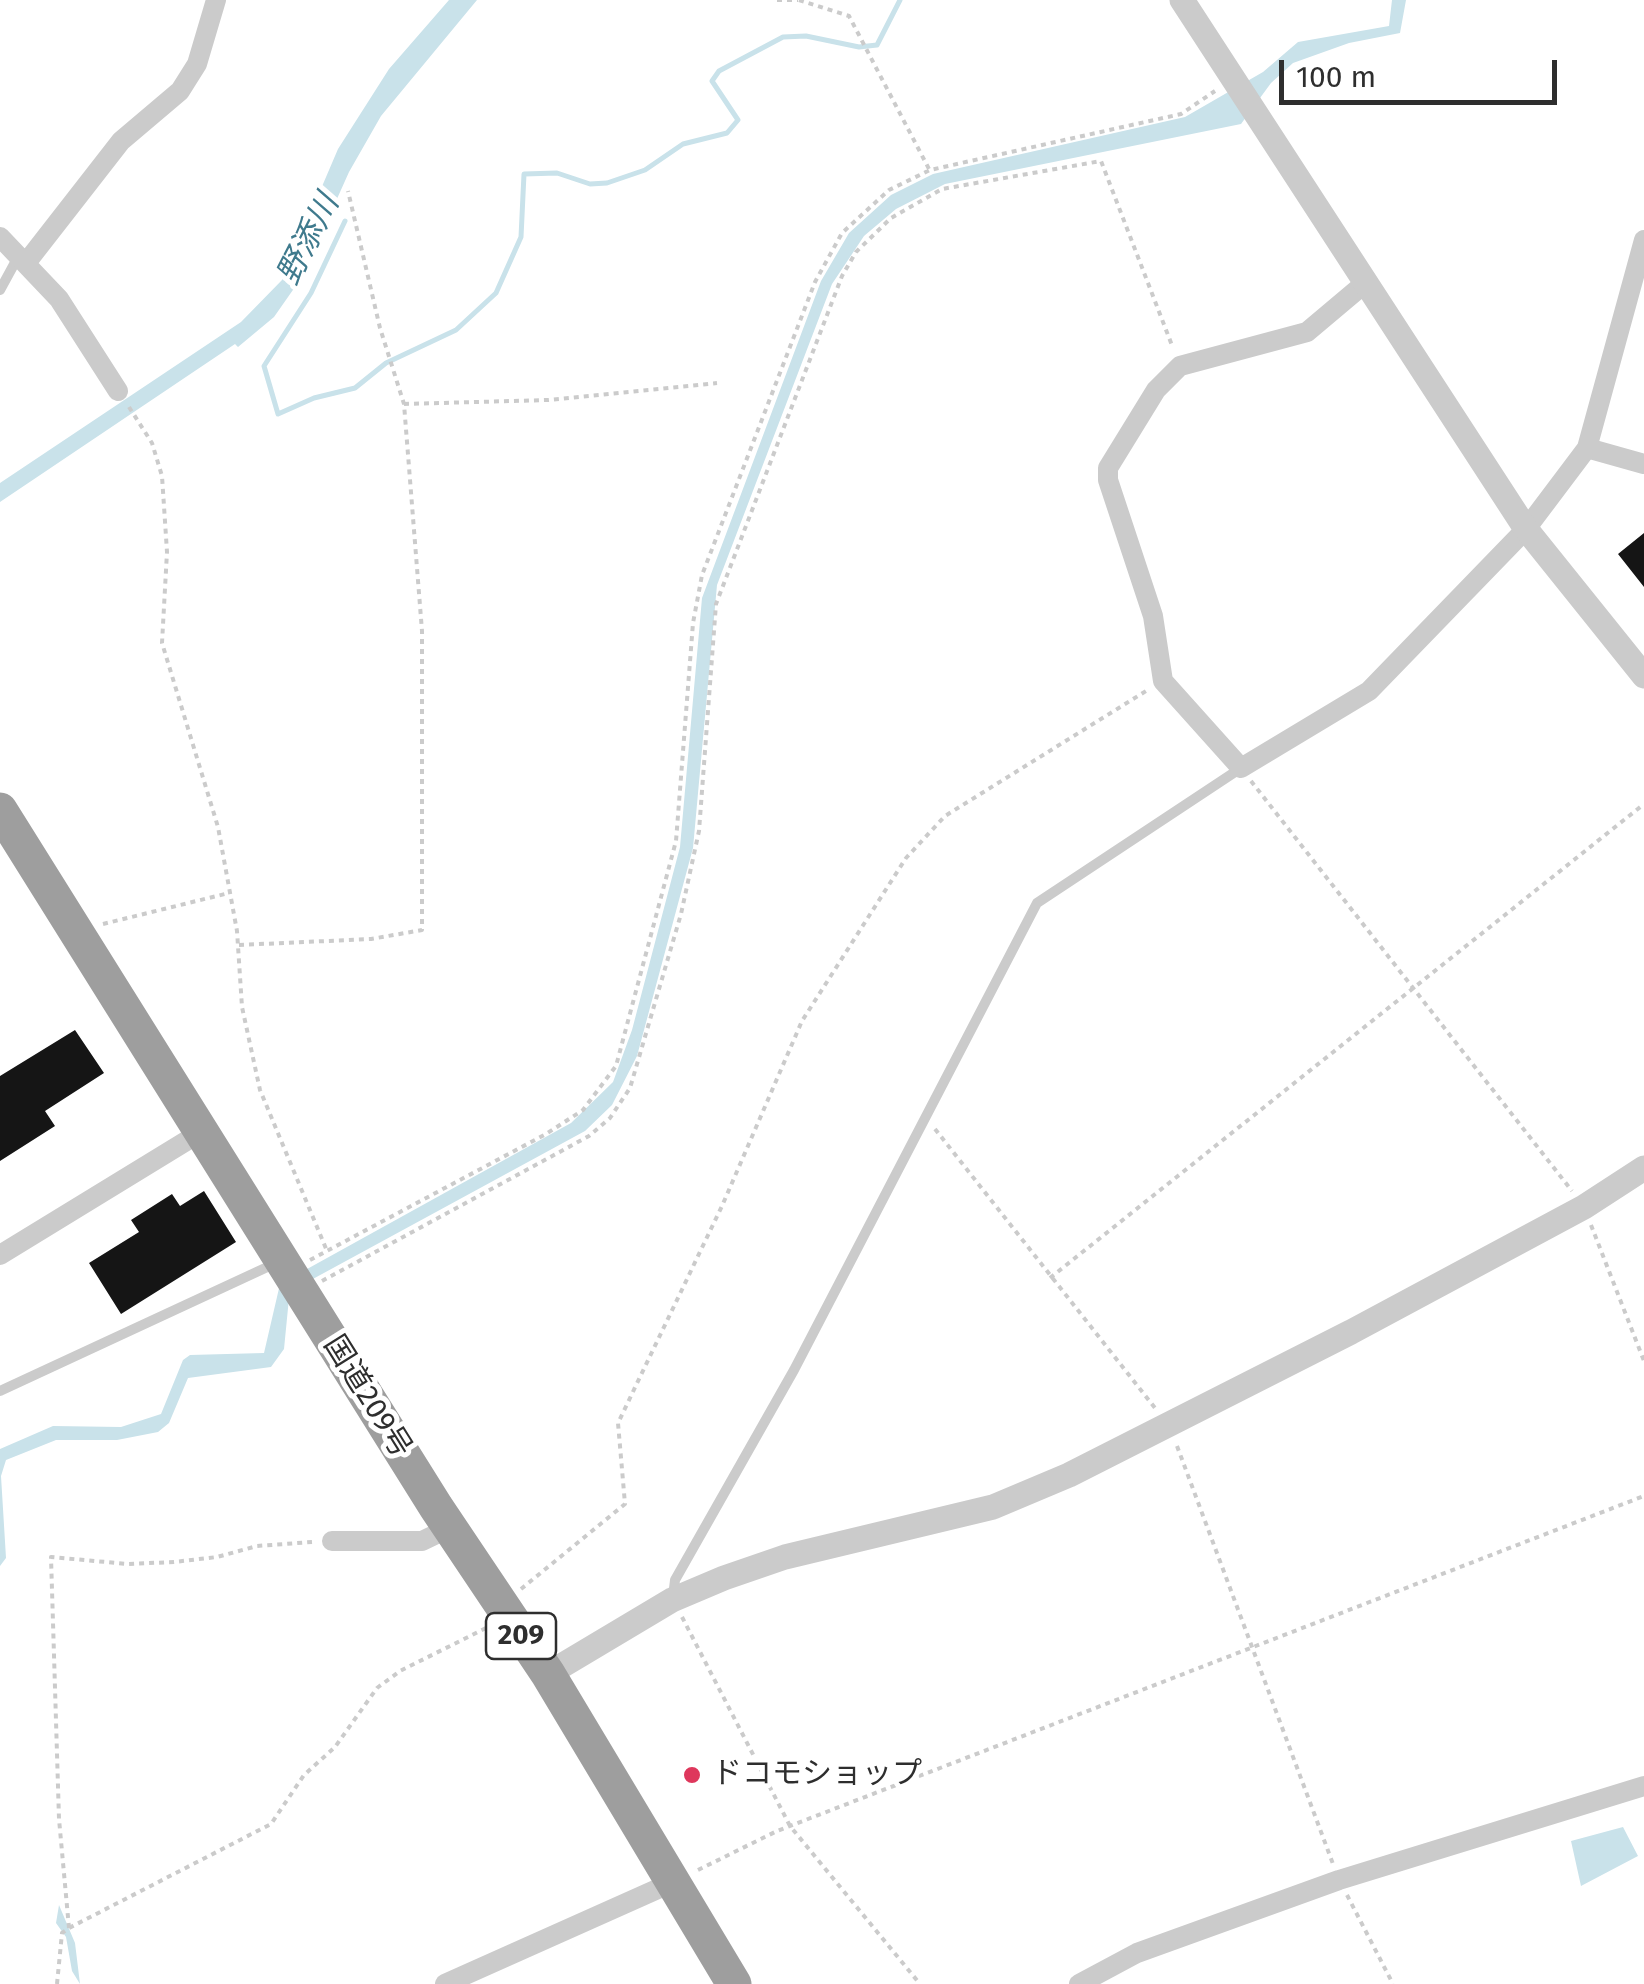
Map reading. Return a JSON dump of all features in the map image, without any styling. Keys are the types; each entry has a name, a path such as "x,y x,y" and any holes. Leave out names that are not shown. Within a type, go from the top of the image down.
{"highway":[{"name":"国道209号","path":"0,810 450,1528 548,1674 734,1984"}],"street":[{"path":"22,260 122,141 180,91 197,64 216,0"},
{"path":"1182,0 1526,528 1644,676"},
{"path":"0,238 60,299 118,391"},
{"path":"1364,284 1307,332 1180,366 1156,390 1108,468 1108,480 1152,616 1163,681 1241,768 1369,691 1526,528 1588,448 1644,240"},
{"path":"1588,448 1644,464"},
{"path":"0,1255 201,1132"},
{"path":"548,1674 672,1600 785,1558 992,1507 1169,1425 1584,1206 1644,1168"},
{"path":"332,1541 422,1541 450,1528"},
{"path":"1079,1984 1136,1953 1339,1880 1644,1786"},
{"path":"445,1984 671,1883"}],"lane":[{"path":"0,290 22,260"},
{"path":"672,1600 675,1580 794,1370 1037,903 1241,768"},
{"path":"0,1391 296,1277"}],"path":[{"path":"776,0 798,0 849,16 930,170"},
{"path":"118,391 152,443 162,476 167,552 162,643 218,827 239,945 242,1007 260,1090 327,1251 546,1134 583,1110 603,1088 628,1029 676,840 694,622 702,575 828,256 864,210 890,190 930,170 1181,114 1232,78"},
{"path":"296,1277 589,1136 610,1118 630,1088 681,914 699,831 720,591 842,276 874,232 942,189 1101,160 1180,366"},
{"path":"239,945 371,940 422,930 422,631 404,404 380,328 348,191"},
{"path":"404,404 548,400 717,383"},
{"path":"58,1984 62,1934 69,1928 271,1824 304,1776 336,1748 377,1688 400,1670 504,1611 625,1504 618,1423 722,1206 802,1021 906,858 945,816 1163,681"},
{"path":"1241,768 1584,1206 1644,1361"},
{"path":"1050,1278 1644,804"},
{"path":"75,930 229,893"},
{"path":"926,1117 1169,1425 1339,1880 1393,1984"},
{"path":"671,1883 790,1826 1644,1496"},
{"path":"69,1928 58,1819 51,1557 128,1564 174,1562 216,1557 257,1546 332,1541"},
{"path":"672,1600 790,1826 920,1984"}],"water":[{"name":"野添川","path":"449,0 477,0 381,116 349,172 302,277 274,317 238,347 235,344 0,502 0,483 241,322 282,280 338,149 389,69"},
{"path":"1392,0 1406,0 1400,33 1349,43 1293,63 1271,83 1241,124 945,184 896,209 864,236 832,284 717,585 693,848 637,1056 612,1105 585,1131 311,1280 289,1298 284,1349 271,1367 188,1378 169,1423 158,1432 117,1440 56,1440 6,1460 1,1476 6,1558 0,1566 0,1449 53,1426 121,1427 161,1414 183,1360 190,1355 264,1353 280,1284 571,1123 613,1082 632,1030 680,847 702,598 821,281 849,233 891,195 933,174 1185,117 1263,72 1298,42 1389,26"},
{"path":"1623,1827 1638,1856 1581,1886 1571,1841"},
{"path":"59,1905 75,1943 80,1984 72,1971 66,1937 56,1923"}],"building":[{"path":"1644,533 1644,587 1618,554"},
{"path":"75,1030 104,1073 45,1111 55,1126 0,1161 0,1076"},
{"path":"204,1191 236,1242 121,1314 89,1263 139,1232 131,1220 172,1194 180,1206"}],"waterway":[{"name":"野添川","path":"345,221 311,293 264,366 278,414 314,398 355,388 386,363 456,330 496,293 521,237 524,174 557,173 590,184 607,183 645,170 683,144 727,133 738,120 712,81 719,71 783,37 806,36 859,47 877,45 900,0"}],"place":[{"name":"ドコモショップ","path":"692,1775"}]}
